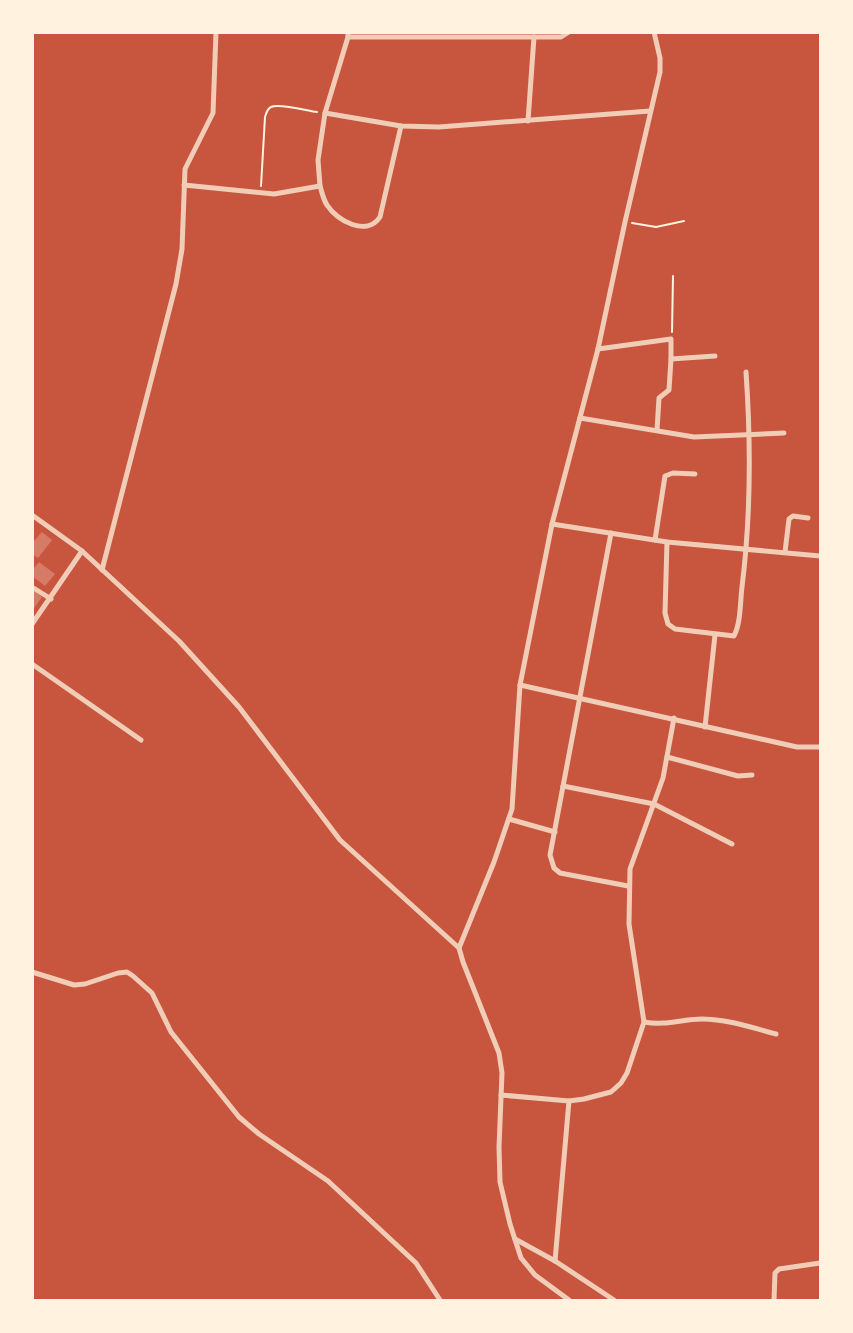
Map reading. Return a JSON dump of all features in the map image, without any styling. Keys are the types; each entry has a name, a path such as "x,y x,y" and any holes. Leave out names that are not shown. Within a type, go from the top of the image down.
{"street":[{"path":"102,570 176,284 182,249 184,185 187,161 213,113 216,32"},
{"path":"402,126 380,217 375,224 368,227 358,226 333,213 325,203 320,186 318,160 325,113 348,35 561,37 570,32"},
{"path":"569,1300 535,1275 521,1258 517,1246 500,1182 499,1147 502,1095 499,1053 462,962 459,948 494,862 512,809 520,685 552,524 598,349 624,222 661,65 654,32"},
{"path":"528,121 534,37"},
{"path":"325,113 402,126 439,127 650,111"},
{"path":"184,185 260,193 288,192 320,186"},
{"path":"598,349 671,339 669,390 659,398 657,430"},
{"path":"671,359 714,356"},
{"path":"667,542 665,613 668,624 675,629 730,638 734,636 747,548 750,435 746,372"},
{"path":"580,418 704,437 784,433"},
{"path":"655,540 664,479 673,473 695,474"},
{"path":"32,515 82,551 179,641 239,707 340,840 459,948"},
{"path":"785,552 789,519 793,516 808,518"},
{"path":"552,524 667,542 820,556"},
{"path":"611,533 578,698 550,855 554,868 560,872 628,886"},
{"path":"32,624 51,599 82,551"},
{"path":"32,587 51,599"},
{"path":"705,727 714,635"},
{"path":"32,664 141,740"},
{"path":"520,685 797,747 820,747"},
{"path":"502,1095 569,1101 611,1092 621,1083 638,1044 644,1022 629,924 628,886 630,868 663,778 674,718"},
{"path":"667,757 738,776 752,775"},
{"path":"563,786 654,804 732,844"},
{"path":"509,819 554,832"},
{"path":"32,972 74,985 85,984 100,977 118,973 126,972 133,976 152,993 171,1032 239,1117 259,1134 328,1181 416,1263 440,1300"},
{"path":"644,1022 669,1025 691,1020 710,1020 776,1034"},
{"path":"555,1261 569,1101"},
{"path":"515,1239 555,1261 614,1300"},
{"path":"774,1300 775,1273 779,1269 820,1263"}],"path":[{"path":"260,193 267,111 272,107 279,106 325,113"},
{"path":"624,222 656,227 684,222"},
{"path":"671,339 673,276"}],"building":[{"path":"42,532 52,540 38,558 32,554 32,543"},
{"path":"39,562 55,574 45,586 32,576 32,570"},
{"path":"32,589 42,597 34,608 32,607"}]}
